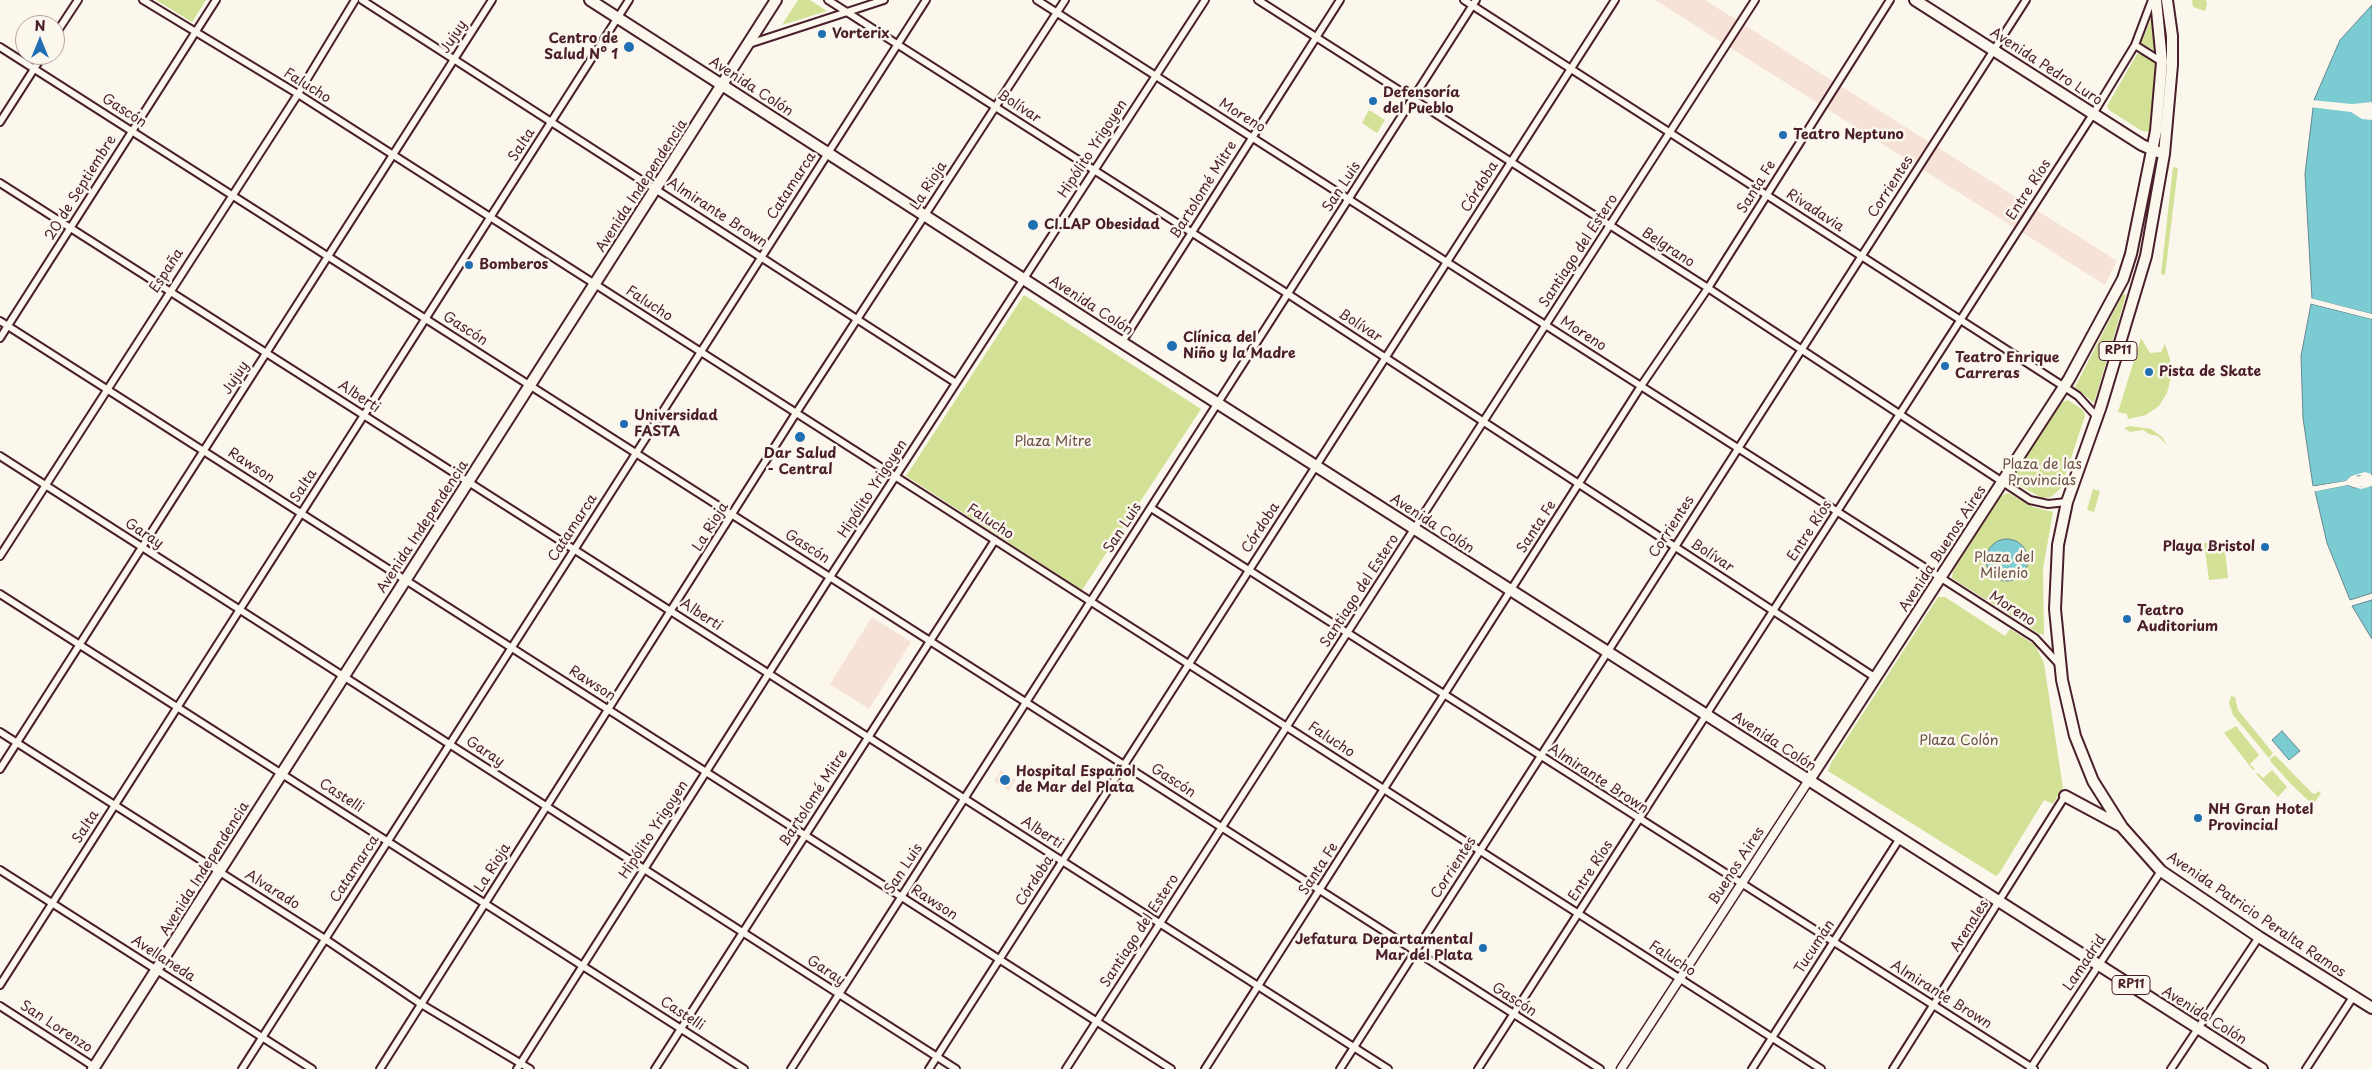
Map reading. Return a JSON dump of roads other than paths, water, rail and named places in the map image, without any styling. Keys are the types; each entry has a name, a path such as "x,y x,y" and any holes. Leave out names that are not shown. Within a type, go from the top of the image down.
{"main road":[{"name":"Avenida Colón","path":"590,0 1218,404 2262,1069"},
{"name":"Avenida Independencia","path":"95,1068 776,0"},
{"name":"Avenida Pedro Luro","path":"1915,0 2093,114 2152,150 2164,154"},
{"name":"RP11","path":"2152,150 2162,62 2156,0"},
{"name":"Avenida Patricio Peralta Ramos","path":"2167,0 2172,56 2164,154 2143,271 2097,417 2067,502 2058,545 2055,572 2058,664 2072,722 2086,767 2122,827 2161,871 2259,937 2372,1008"},
{"name":"Avenida Buenos Aires","path":"1876,678 2063,386 2123,279 2131,254 2152,150"},
{"name":"Buenos Aires","path":"1809,780 1876,678"},
{"name":"RP11","path":"2065,796 2122,827"}],"street":[{"path":"65,20 78,0"},
{"name":"Falucho","path":"143,0 194,33 298,94 1821,1069"},
{"name":"20 de Septiembre","path":"0,338 216,0"},
{"name":"España","path":"0,556 231,194 298,94 355,0"},
{"name":"Almirante Brown","path":"362,0 762,256 956,383"},
{"name":"Jujuy","path":"0,770 492,0"},
{"name":"Salta","path":"0,985 629,0"},
{"name":"Bolívar","path":"828,0 1288,294 1876,678"},
{"path":"749,44 884,0"},
{"name":"Catamarca","path":"242,1069 926,0"},
{"name":"Moreno","path":"1037,0 2035,638 2044,645 2058,664"},
{"name":"La Rioja","path":"380,1069 672,612 796,413 1065,0"},
{"name":"Hipólito Yrigoyen","path":"518,1066 830,577 1204,0"},
{"name":"Belgrano","path":"1258,0 1708,288 2002,481 2038,503 2056,505 2067,502"},
{"name":"Bartolomé Mitre","path":"1122,342 1340,0"},
{"name":"Rivadavia","path":"1464,0 1474,3 1571,68 2063,386 2078,396 2097,417"},
{"name":"Córdoba","path":"929,1069 1614,0"},
{"name":"Santiago del Estero","path":"1066,1069 1755,0"},
{"name":"Santa Fe","path":"1205,1069 1641,386 1708,288 1890,0"},
{"name":"Corrientes","path":"1340,1069 2026,0"},
{"name":"Entre Ríos","path":"1478,1069 2093,114 2135,45 2152,0"},
{"name":"San Luis","path":"791,1069 1474,3"},
{"path":"2135,45 2162,62"},
{"name":"Gascón","path":"0,47 1600,1069"},
{"path":"0,122 36,65"},
{"name":"Alberti","path":"0,183 1388,1069"},
{"name":"Rawson","path":"0,321 1171,1069"},
{"name":"Garay","path":"0,456 956,1069"},
{"name":"Almirante Brown","path":"1150,508 2032,1068"},
{"name":"Bartolomé Mitre","path":"655,1069 994,540"},
{"name":"Castelli","path":"0,594 744,1069"},
{"name":"Alvarado","path":"0,732 325,939 421,1004 518,1066 530,1069"},
{"name":"Buenos Aires","path":"1621,1069 1809,780"},
{"name":"Arenales","path":"1893,1069 2000,902 2065,796"},
{"name":"Tucumán","path":"1752,1069 1900,838"},
{"name":"Avellaneda","path":"0,870 312,1069"},
{"name":"Lamadrid","path":"2032,1068 2161,871"},
{"path":"2172,1069 2259,937"},
{"path":"2306,1069 2353,997"},
{"name":"San Lorenzo","path":"0,1006 95,1068"}],"water":[{"path":"2372,5 2372,314 2312,299 2305,174 2314,100 2340,40"},
{"path":"2311,304 2372,319 2372,475 2351,476 2347,481 2313,486 2303,418 2301,356"},
{"path":"2348,485 2354,488 2372,486 2372,593 2350,600 2327,543 2315,491"},
{"path":"2007,539 2022,545 2028,560 2022,575 2007,581 1992,575 1986,560 1992,545"},
{"path":"2372,600 2372,639 2352,606"},
{"path":"2282,731 2300,751 2289,760 2272,740"}],"place":[{"name":"Vorterix","path":"822,34"},
{"name":"Centro de Salud Nº 1","path":"629,47"},
{"name":"Defensoría del Pueblo","path":"1373,101"},
{"name":"Teatro Neptuno","path":"1783,135"},
{"name":"CI.LAP Obesidad","path":"1033,225"},
{"name":"Bomberos","path":"469,265"},
{"name":"Clínica del Niño y la Madre","path":"1172,346"},
{"name":"Teatro Enrique Carreras","path":"1945,366"},
{"name":"Pista de Skate","path":"2149,372"},
{"name":"Universidad FASTA","path":"624,424"},
{"name":"Dar Salud - Central","path":"800,437"},
{"name":"Playa Bristol","path":"2265,547"},
{"name":"Teatro Auditorium","path":"2127,619"},
{"name":"Hospital Español de Mar del Plata","path":"1005,780"},
{"name":"NH Gran Hotel Provincial","path":"2198,818"},
{"name":"Jefatura Departamental Mar del Plata","path":"1483,948"}],"park label":[{"name":"Plaza Mitre","path":"1053,442"},
{"name":"Plaza de las Provincias","path":"2042,474"},
{"name":"Plaza del Milenio","path":"2004,566"},
{"name":"Plaza Colón","path":"1959,741"}]}
